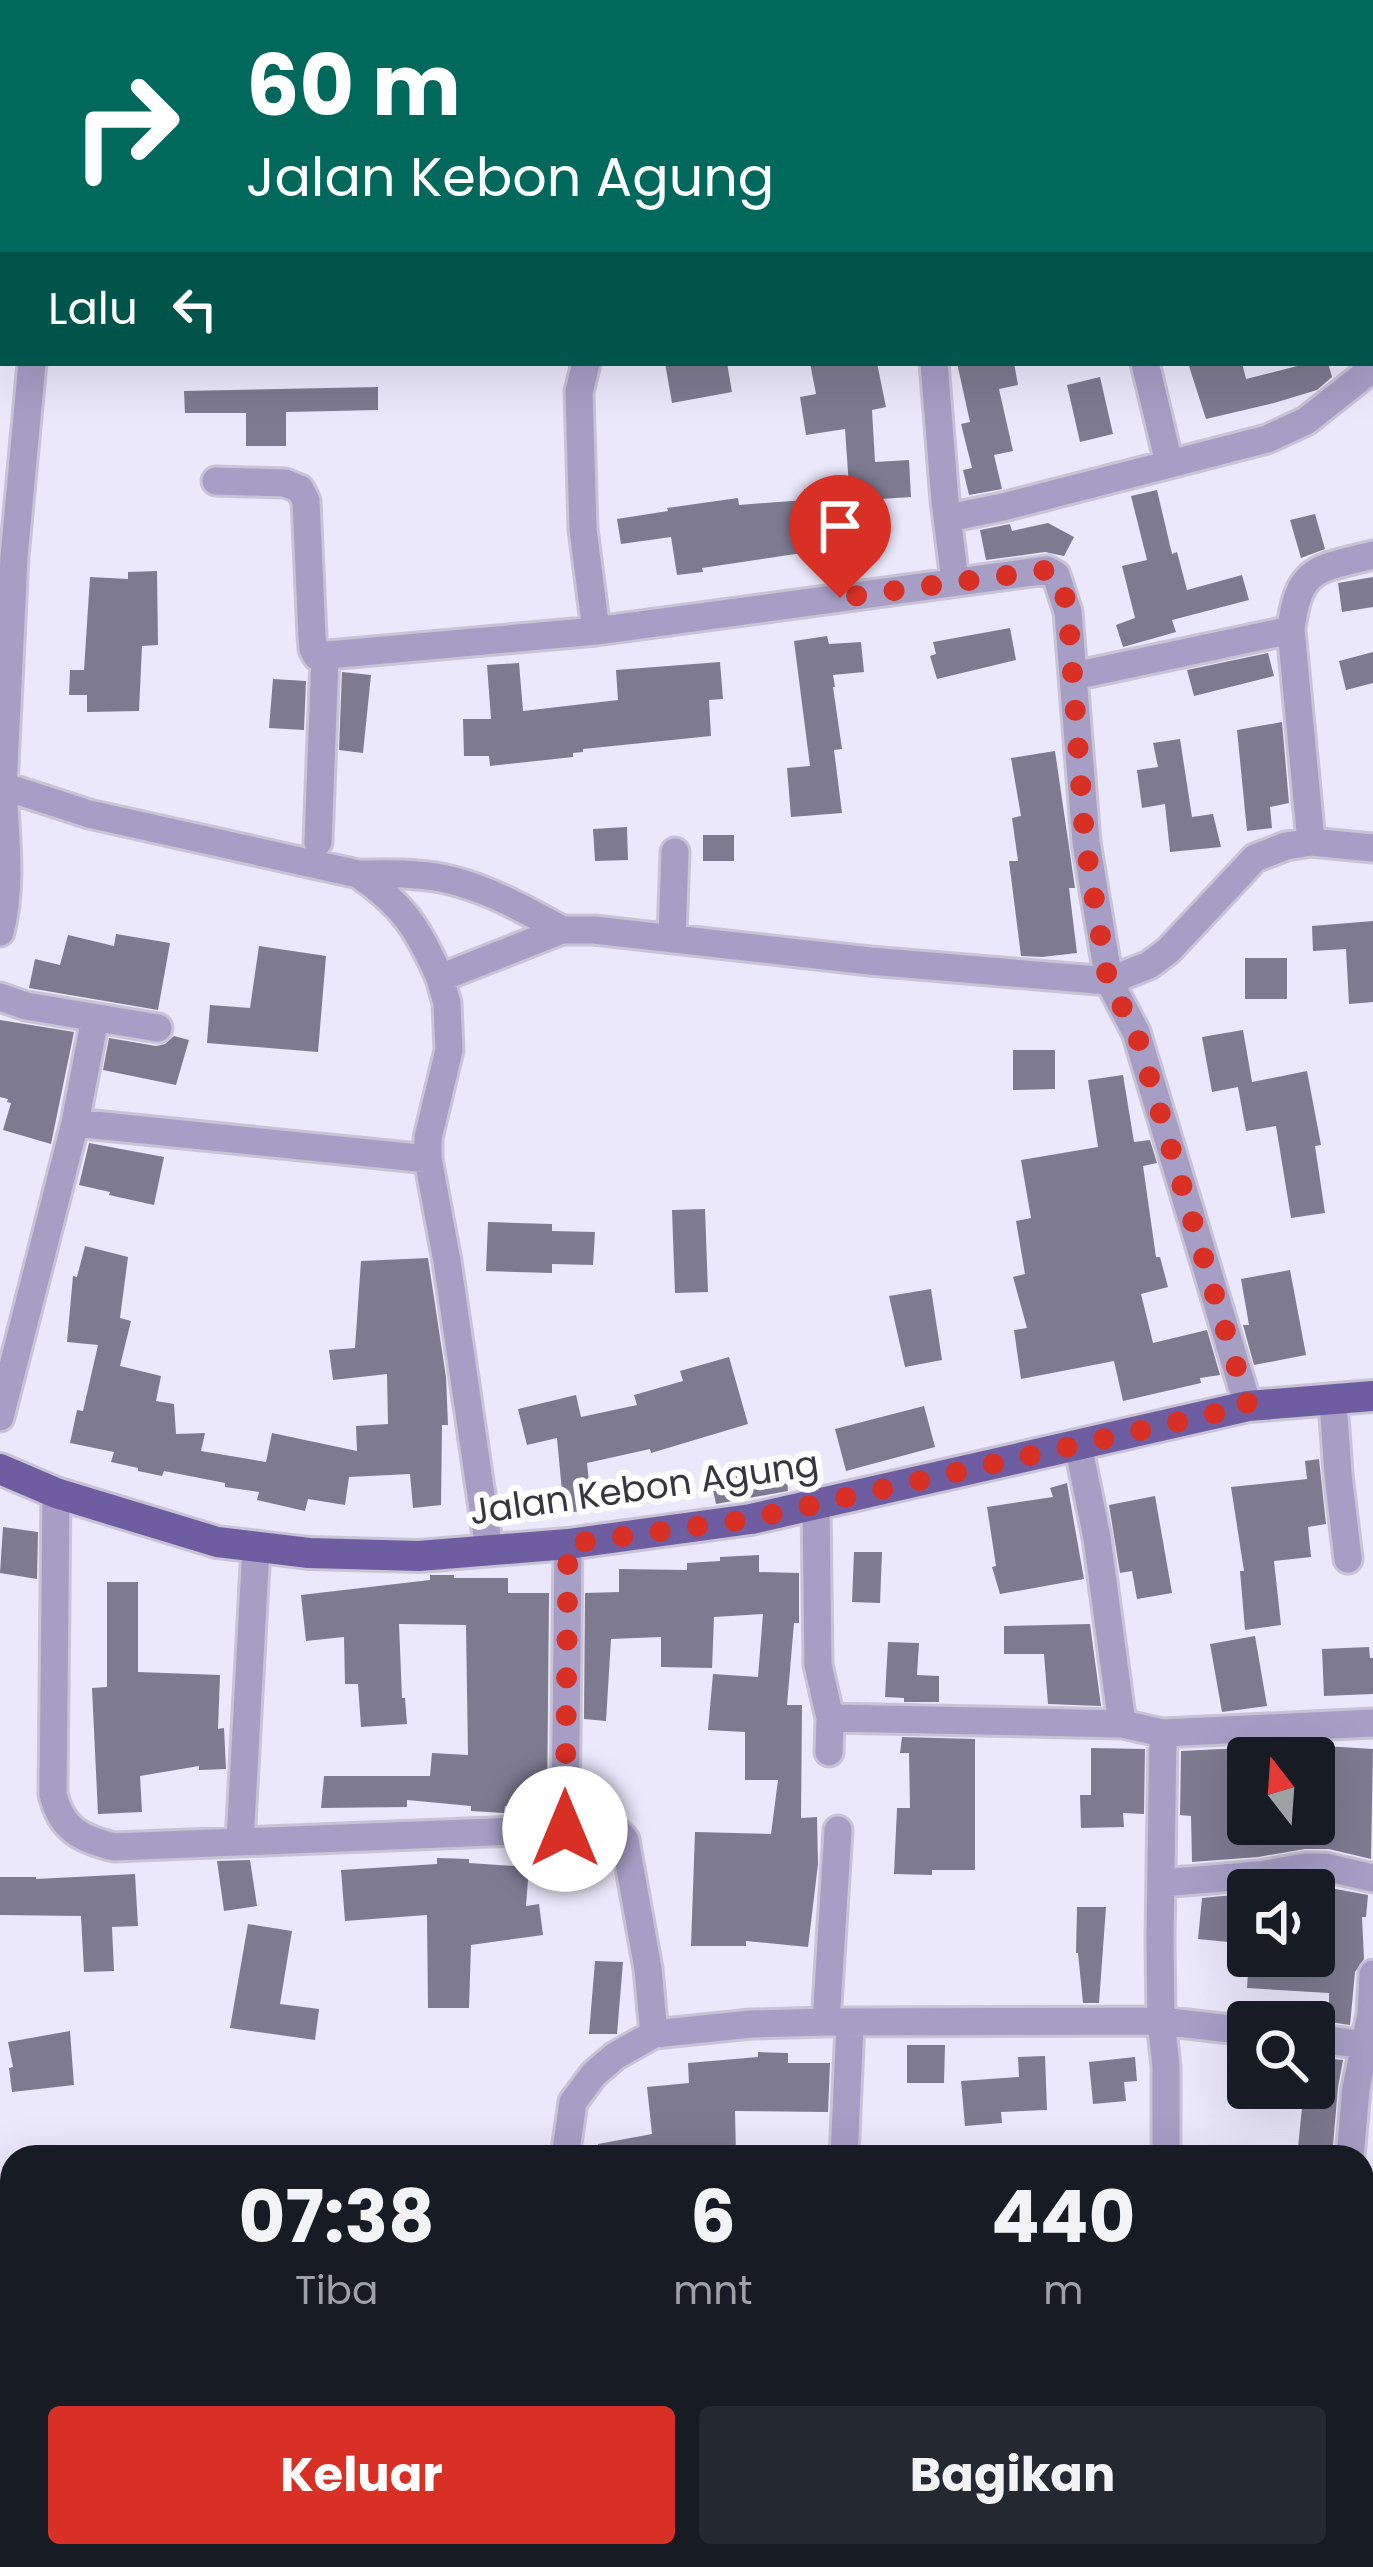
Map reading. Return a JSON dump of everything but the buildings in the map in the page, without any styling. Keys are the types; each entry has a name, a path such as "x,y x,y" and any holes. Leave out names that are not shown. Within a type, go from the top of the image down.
{"main road":[{"name":"Jalan Kebon Agung","path":"0,1468 56,1492 217,1542 309,1553 419,1556 568,1544 751,1519 1248,1406 1373,1396"}],"street":[{"path":"0,932 6,847 1,786 14,556 32,366"},
{"path":"585,366 579,392 583,506 596,631"},
{"path":"934,366 955,581"},
{"path":"1146,366 1168,463"},
{"path":"948,518 1267,439 1306,421 1373,368"},
{"path":"216,481 285,483 301,489 306,501 313,650 325,657 596,631 1052,572 1063,588 1068,612 1085,842 1108,981 1136,1032 1248,1406"},
{"path":"1310,842 1291,629 1294,597 1317,569 1373,555"},
{"path":"1074,676 1291,629"},
{"path":"318,842 325,657"},
{"path":"1,786 89,814 302,864 465,884 562,931"},
{"path":"440,977 562,931 594,930 870,962 1108,981 1150,965 1168,951 1256,858 1310,842 1373,848"},
{"path":"672,937 675,852"},
{"path":"358,874 395,901 410,919 440,977 447,1003 449,1050 428,1138 428,1159 489,1550"},
{"path":"0,997 26,1006 158,1028"},
{"path":"0,1418 75,1123 95,1018"},
{"path":"75,1123 428,1159"},
{"path":"1333,1401 1348,1559"},
{"path":"1078,1445 1097,1538 1122,1724"},
{"path":"56,1492 53,1794 69,1830 114,1847 565,1829 619,1831 625,1840 648,1969 654,2034"},
{"path":"816,1504 818,1665 830,1718 829,1751"},
{"path":"565,1829 568,1544"},
{"path":"240,1842 256,1547"},
{"path":"830,1718 1122,1724 1163,1733 1373,1723"},
{"path":"1163,1733 1161,2021 1166,2145"},
{"path":"838,1830 843,2145"},
{"path":"1162,1883 1305,1867 1373,1878"},
{"path":"1351,2145 1356,2089 1369,2045 1373,1974"},
{"path":"567,2145 573,2102 594,2074 654,2034 751,2024 838,2023 1161,2021 1227,2029"},
{"path":"1335,2041 1369,2045"}],"route":[{"path":"565,1829 568,1544 751,1519 1248,1406 1136,1032 1108,981 1085,842 1071,637 1063,588 1047,570 840,598"}]}
